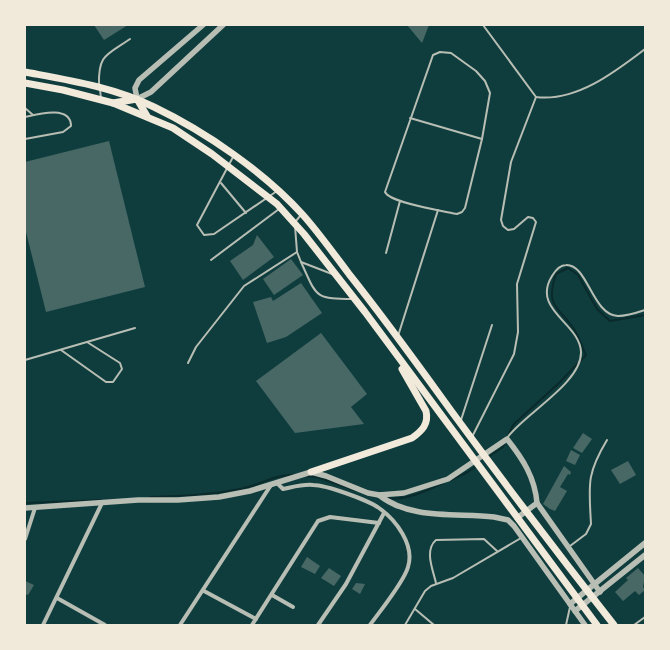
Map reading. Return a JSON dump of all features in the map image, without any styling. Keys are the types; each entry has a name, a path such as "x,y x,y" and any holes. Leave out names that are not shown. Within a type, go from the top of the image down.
{"main road":[{"path":"25,72 100,88 136,99 179,120 233,156 289,201 302,214 398,337 496,473 614,625"},
{"path":"25,83 63,90 113,103 173,128 229,167 280,208 295,223 355,299 598,625"},
{"path":"113,103 136,99"},
{"path":"136,99 147,116"},
{"path":"311,472 412,438 423,429 427,418 426,411 385,339"}],"street":[{"path":"203,25 137,82 135,88 136,99 154,89 222,25"},
{"path":"25,508 219,497 274,484 311,472 326,476 368,493 379,495 404,493 448,479 507,439 529,472 536,490 537,503 567,548 600,592"},
{"path":"274,484 283,489 303,485 322,486 378,507 397,525 406,539 410,559 408,568 388,601 370,625"},
{"path":"180,625 274,484"},
{"path":"379,495 389,503 407,510 502,518 508,520 570,604 573,612 585,625"},
{"path":"43,625 102,503"},
{"path":"517,518 537,503"},
{"path":"25,539 35,508"},
{"path":"318,625 346,584 384,513"},
{"path":"252,625 318,521 330,517 380,522"},
{"path":"570,604 645,544"},
{"path":"573,612 583,606 645,555"},
{"path":"204,591 256,619"},
{"path":"272,595 293,607"},
{"path":"57,598 105,625"}],"lane":[{"path":"483,25 536,97 546,98 568,95 603,78 645,49"},
{"path":"101,100 100,62 130,39"},
{"path":"440,52 451,52 476,71 488,86 490,102 482,139 463,210 457,214 400,201 389,197 385,192 410,118 432,56 440,52"},
{"path":"466,449 514,354 517,342 517,284 536,222 532,218 528,217 514,229 508,230 503,226 501,220 511,162 536,97"},
{"path":"25,108 33,115"},
{"path":"25,117 59,113 68,118 71,126 63,132 25,140"},
{"path":"410,118 482,139"},
{"path":"233,156 229,167 197,225 200,232 204,235 214,234 277,191"},
{"path":"221,182 246,213"},
{"path":"211,260 289,201"},
{"path":"386,253 400,201"},
{"path":"398,337 438,210"},
{"path":"302,214 295,223 297,252 314,289 320,296 331,299 368,298"},
{"path":"188,363 196,347 244,286 297,252"},
{"path":"301,262 338,277"},
{"path":"507,439 514,429 563,386 574,373 580,361 580,343 573,332 551,309 548,299 550,279 558,268 566,265 574,268 582,275 598,302 609,314 617,316 628,315 645,310"},
{"path":"455,434 492,325"},
{"path":"25,360 135,328"},
{"path":"61,350 106,382 113,382 122,366 117,361 87,342"},
{"path":"567,548 590,530 590,475 607,440"},
{"path":"405,625 416,610 425,591 436,584 453,578 497,551 522,538"},
{"path":"436,584 429,552 431,546 436,540 484,539 497,551"},
{"path":"416,610 434,625"},
{"path":"566,625 573,612"},
{"path":"634,625 645,618"}],"building":[{"path":"94,25 128,25 104,40"},
{"path":"407,25 429,25 422,43"},
{"path":"109,141 145,287 46,312 25,228 25,162"},
{"path":"257,235 274,257 243,280 230,261 253,245"},
{"path":"291,259 303,275 274,295 263,279"},
{"path":"301,283 322,313 286,337 267,343 253,302 271,297 273,301"},
{"path":"321,333 367,394 351,407 364,424 295,433 256,381"},
{"path":"583,433 592,439 582,453 573,448"},
{"path":"571,450 580,455 575,465 566,461"},
{"path":"628,461 636,475 620,484 611,470"},
{"path":"564,466 571,472 570,475 568,474 560,487 567,491 555,511 543,504"},
{"path":"307,557 320,566 315,574 301,567"},
{"path":"329,568 341,576 334,586 321,578"},
{"path":"638,568 645,576 643,587 645,590 639,595 635,591 623,601 615,592 628,580 626,578"},
{"path":"25,581 34,585 28,595 25,594"},
{"path":"356,583 365,584 360,594 352,589"}],"waterway":[{"path":"508,436 513,425 559,383 586,355 574,329 558,310 553,300 552,293 556,274 568,268 578,275 597,309 610,321 645,315"},
{"path":"488,457 503,447 505,442"},
{"path":"451,480 477,466"},
{"path":"150,497 218,493 247,487 280,476 293,475"},
{"path":"306,476 317,477 357,491"},
{"path":"386,498 393,499 408,497 443,483"},
{"path":"25,503 102,500"}]}
